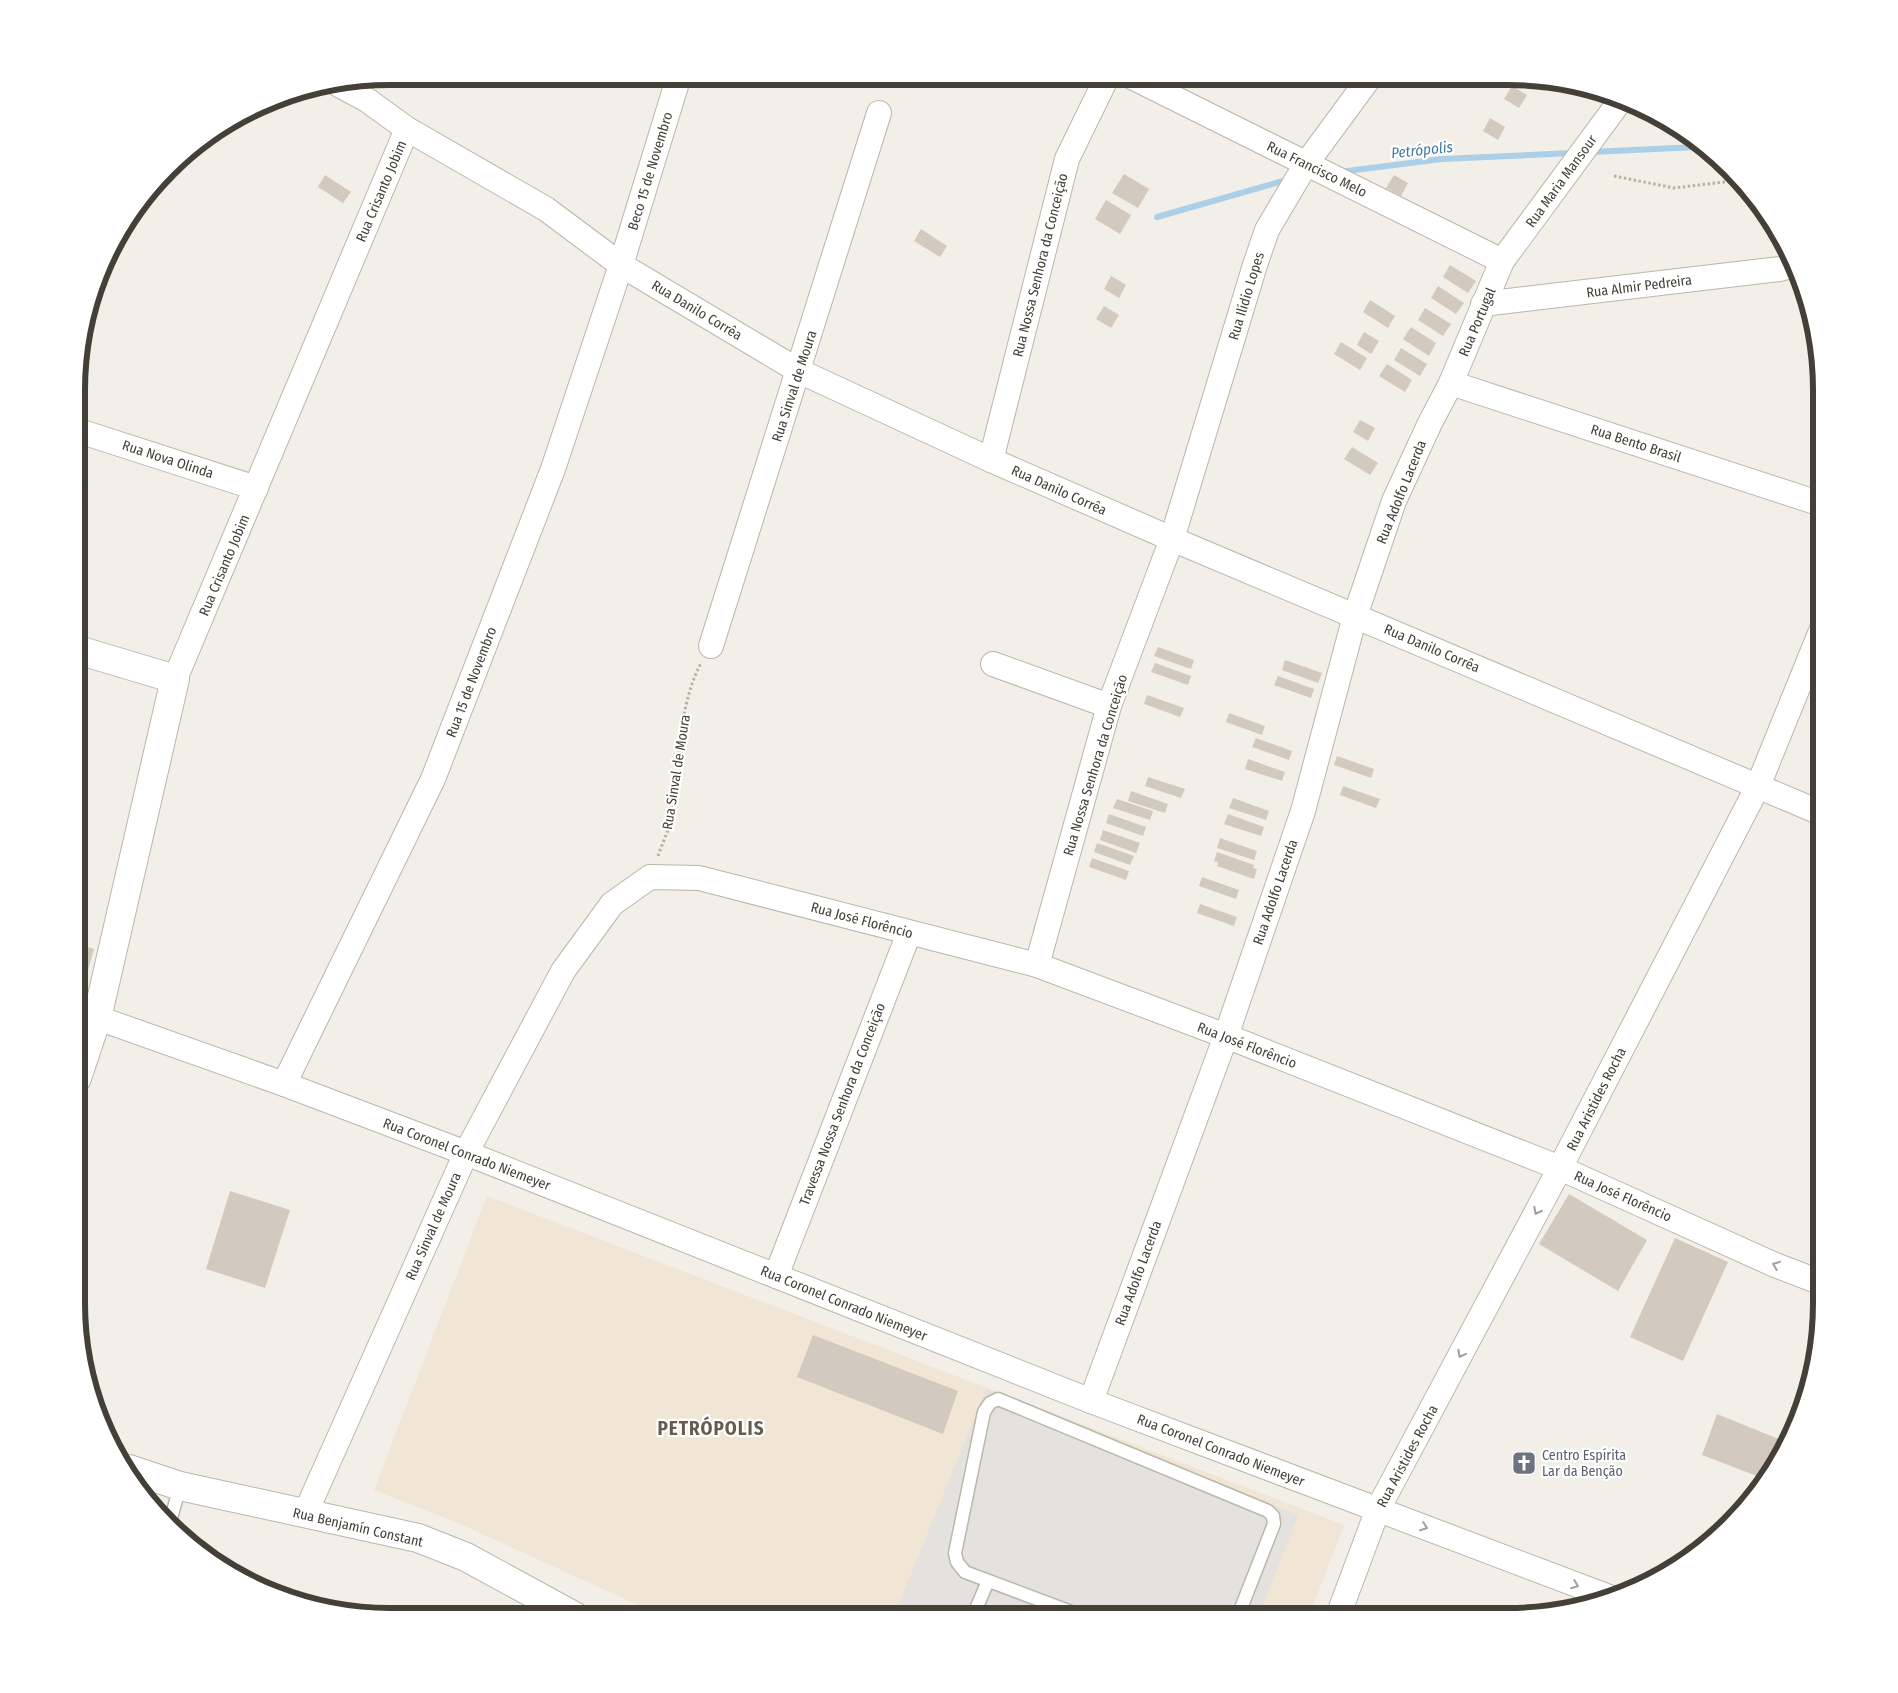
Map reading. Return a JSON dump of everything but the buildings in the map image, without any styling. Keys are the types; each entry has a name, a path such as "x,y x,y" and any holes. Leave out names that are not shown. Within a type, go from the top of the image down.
{"street":[{"name":"Beco 15 de Novembro","path":"621,265 676,85"},
{"name":"Rua Nossa Senhora da Conceição","path":"991,460 1067,159 1103,85"},
{"name":"Rua Francisco Melo","path":"1148,85 1502,261"},
{"name":"Rua Ilídio Lopes","path":"1172,539 1267,230 1306,164 1364,85"},
{"name":"Rua Danilo Corrêa","path":"346,89 367,100 407,129 546,209 621,265 799,371 991,460 1172,539 1813,810"},
{"name":"Rua Maria Mansour","path":"1502,261 1617,105"},
{"name":"Rua Sinval de Moura","path":"711,646 879,113"},
{"name":"Rua Crisanto Jobim","path":"85,1027 175,679 407,129"},
{"name":"Rua Portugal","path":"1451,383 1502,261"},
{"name":"Rua 15 de Novembro","path":"284,1084 433,779 553,469 621,265"},
{"name":"Rua Almir Pedreira","path":"1483,304 1787,267"},
{"name":"Rua Bento Brasil","path":"1451,383 1813,501"},
{"name":"Rua Adolfo Lacerda","path":"1091,1401 1226,1036 1303,812 1355,616 1394,501 1430,423 1451,383"},
{"name":"Rua Nova Olinda","path":"85,433 256,488"},
{"name":"Rua Nossa Senhora da Conceição","path":"1037,965 1110,706 1172,539"},
{"name":"Rua Aristides Rocha","path":"1341,1608 1378,1509 1560,1168 1758,786 1813,651"},
{"path":"85,652 175,679"},
{"path":"993,664 1110,706"},
{"name":"Rua Sinval de Moura","path":"305,1514 466,1153 563,971 612,904 650,878"},
{"name":"Rua José Florêncio","path":"650,878 699,878 1037,965 1226,1036 1560,1168 1775,1265 1813,1280"},
{"name":"Travessa Nossa Senhora da Conceição","path":"776,1276 909,933"},
{"name":"Rua Coronel Conrado Niemeyer","path":"87,1014 284,1084 466,1153 1091,1401 1600,1594"},
{"name":"Rua Benjamín Constant","path":"135,1471 180,1486 418,1538 466,1557 560,1608"}],"lane":[{"path":"1061,1608 966,1572 957,1562 955,1552 984,1412 990,1403 998,1399 1268,1511 1273,1516 1274,1524 1241,1608"},
{"path":"172,1516 180,1486"},
{"path":"976,1608 988,1581"}],"path":[{"path":"1614,176 1674,188 1730,181"},
{"name":"Rua Sinval de Moura","path":"650,878 671,821 683,726 692,681 711,646"}],"shaded area":[{"path":"487,1196 1344,1525 1312,1608 644,1608 456,1522 374,1490"},
{"path":"986,1389 1298,1515 1262,1608 897,1608"}],"waterway":[{"name":"Petrópolis","path":"1591,152 1693,147"},
{"name":"Petrópolis","path":"1339,172 1442,159 1573,153"},
{"name":"Petrópolis","path":"1157,217 1290,179"}],"place":[{"name":"Centro Espírita Lar da Benção","path":"1524,1463"}],"district":[{"name":"PETRÓPOLIS","path":"711,1428"}]}
